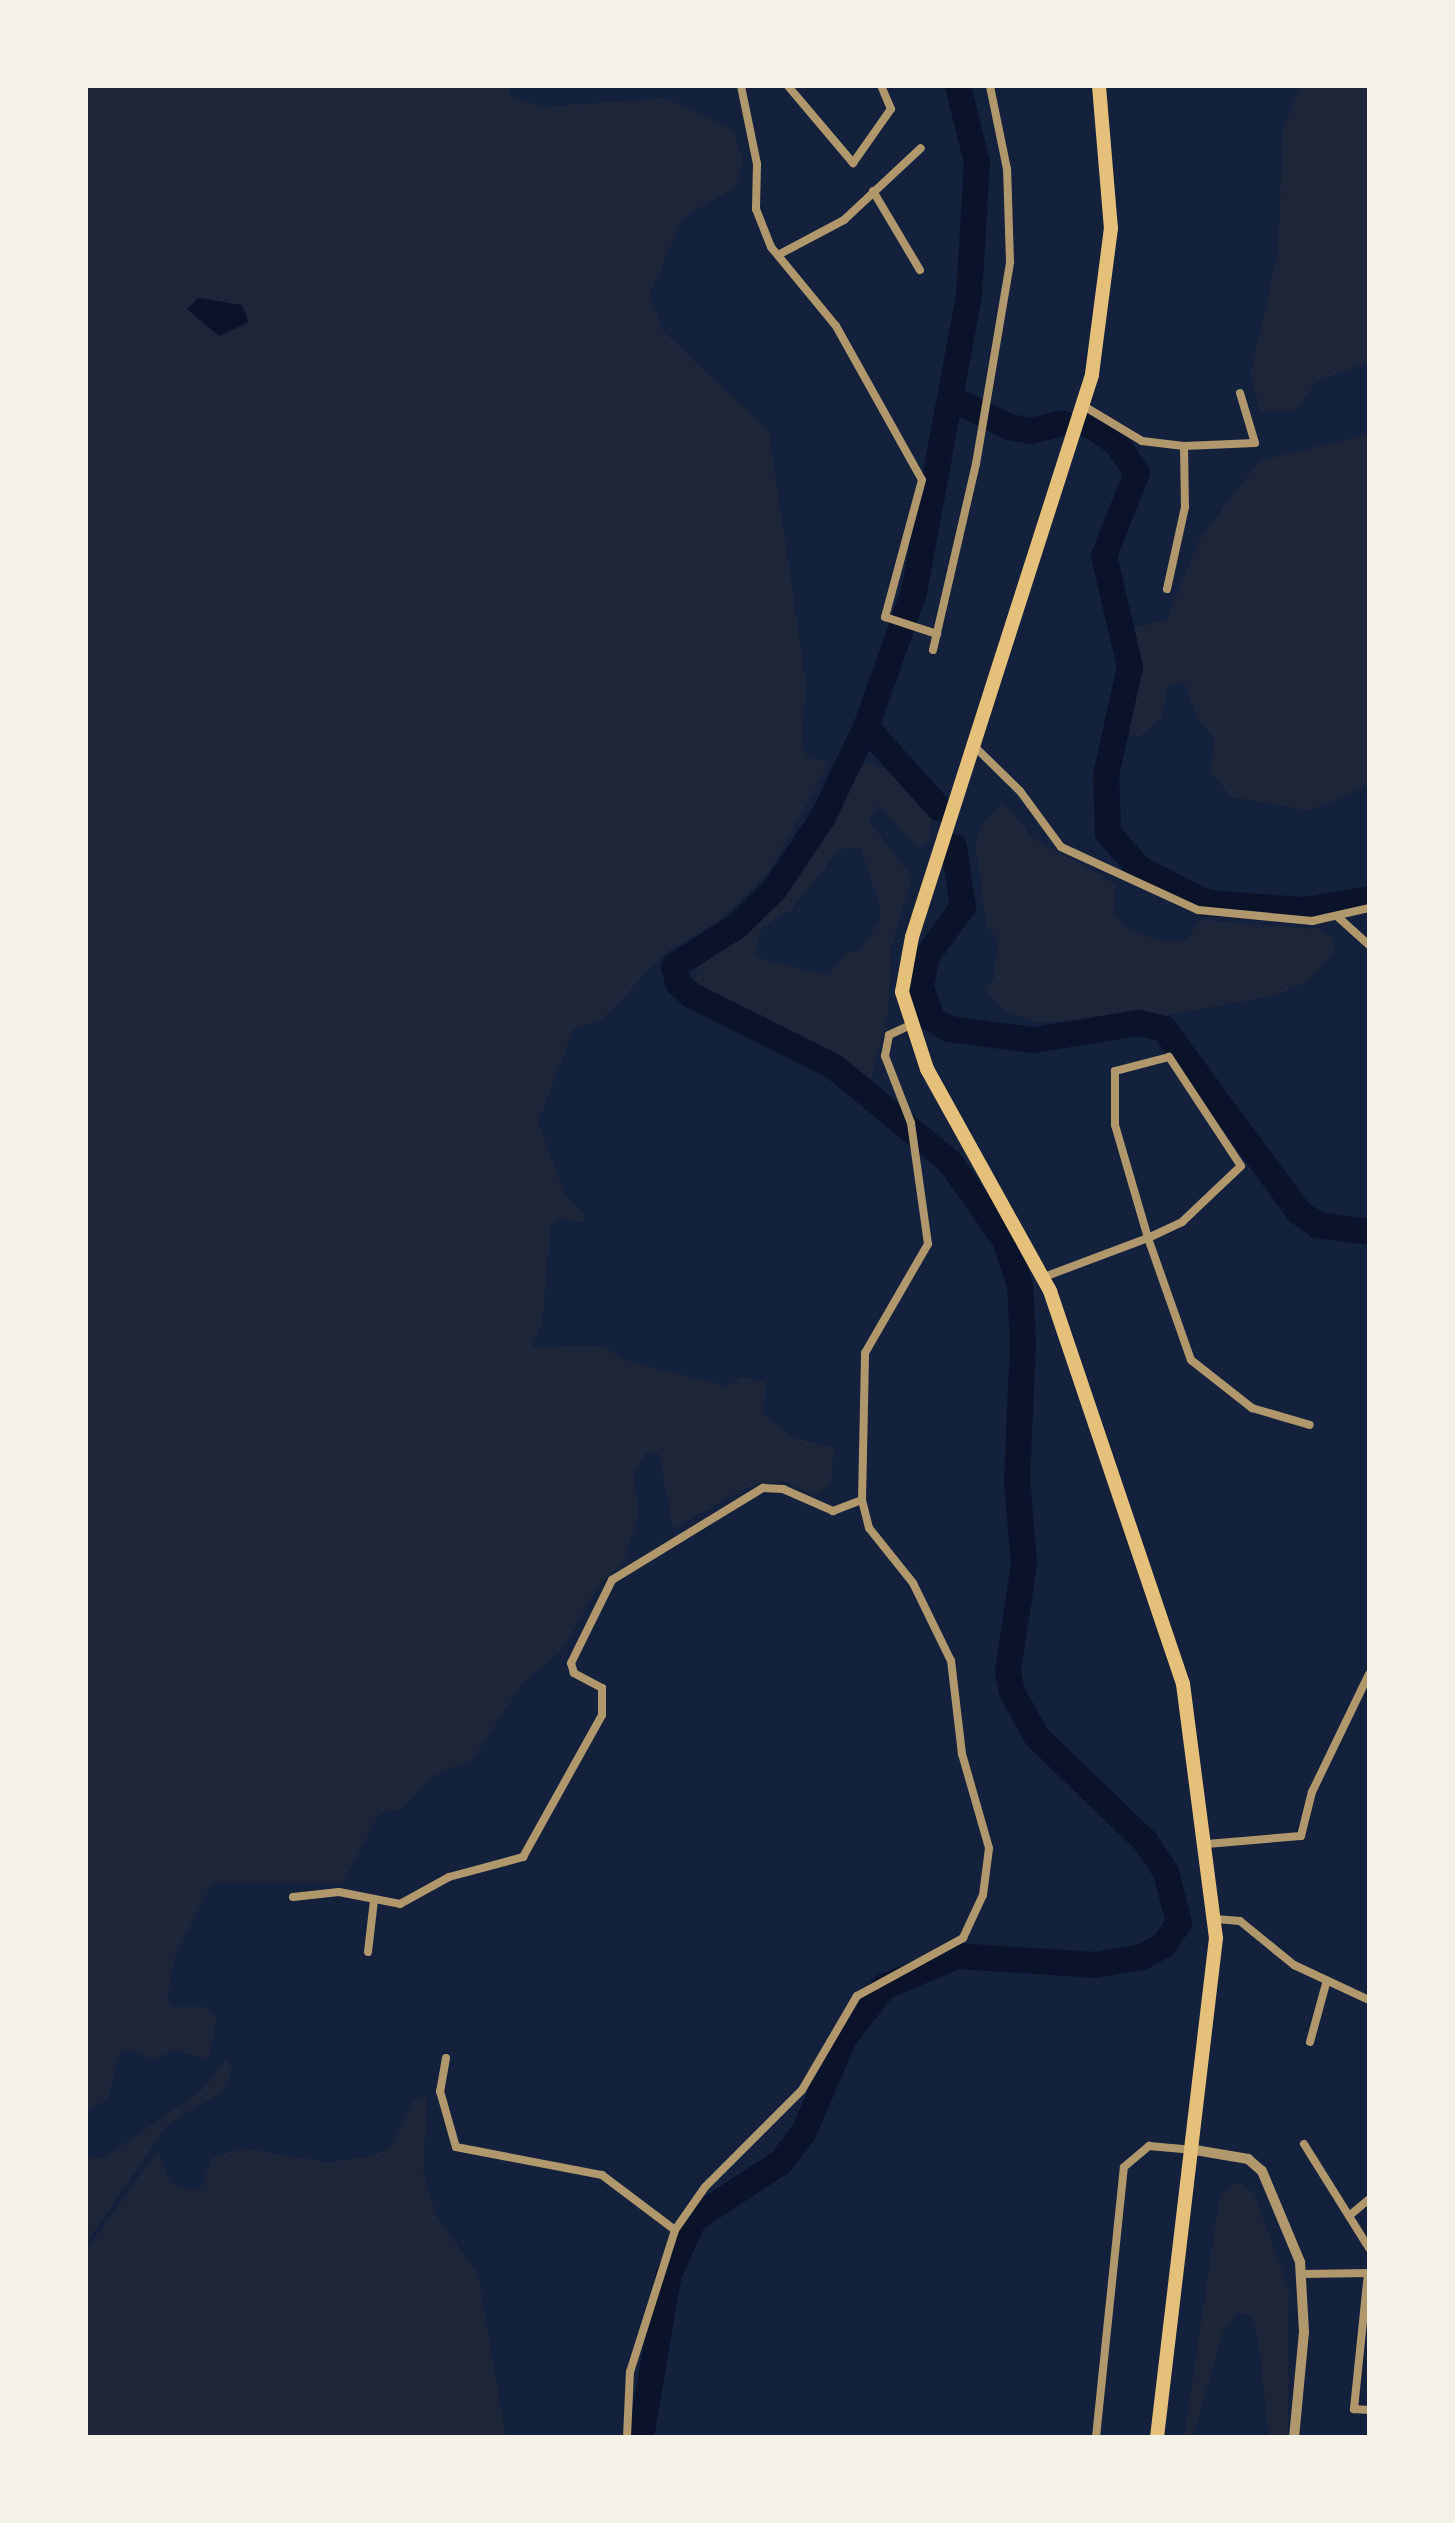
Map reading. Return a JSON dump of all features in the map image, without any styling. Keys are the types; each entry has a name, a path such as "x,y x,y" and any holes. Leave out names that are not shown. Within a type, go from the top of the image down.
{"highway":[{"path":"1099,86 1111,228 1106,310 1082,405 912,937 902,992 908,1026 1044,1277 1183,1684 1216,1919 1195,2150 1157,2437"}],"street":[{"path":"741,86 757,164 756,209 778,255 836,326 922,480 885,617 937,634"},
{"path":"788,86 853,163 891,109 881,86"},
{"path":"933,650 979,422 1012,232 990,86"},
{"path":"778,255 844,220 921,148"},
{"path":"873,191 920,270"},
{"path":"1082,405 1142,441 1184,446 1255,443 1240,393"},
{"path":"1167,589 1184,517 1184,446"},
{"path":"973,745 1073,853 1198,910 1339,918 1369,908"},
{"path":"1339,918 1369,945"},
{"path":"627,2437 630,2372 675,2230 705,2187 802,2090 857,1996 963,1938 983,1895 989,1848 962,1754 951,1661 913,1583 869,1528 862,1500 862,1363 928,1244 911,1123 885,1056 889,1035 908,1026"},
{"path":"1044,1277 1148,1238 1182,1222 1241,1166 1162,1055 1115,1071 1112,1079 1115,1125 1148,1238 1200,1373 1252,1408 1310,1425"},
{"path":"293,1897 339,1892 400,1904 449,1877 523,1857 602,1715 602,1688 574,1673 571,1663 612,1580 763,1488 783,1489 833,1511 862,1500"},
{"path":"1207,1844 1301,1836 1312,1792 1369,1674"},
{"path":"368,1952 374,1900"},
{"path":"1216,1919 1240,1921 1327,1980 1369,2000"},
{"path":"1310,2042 1327,1980"},
{"path":"446,2058 440,2091 456,2147 602,2175 675,2230"},
{"path":"1304,2144 1369,2248"},
{"path":"1096,2437 1124,2167 1149,2146 1248,2159 1262,2171 1302,2274 1294,2437"},
{"path":"1349,2216 1369,2199"},
{"path":"1302,2274 1369,2273 1354,2409 1369,2410"}],"shaded area":[{"path":"86,86 509,86 509,96 544,107 665,98 733,130 743,161 735,187 683,218 650,293 663,331 769,431 806,683 802,743 808,758 830,762 768,874 718,922 665,953 603,1019 574,1029 538,1122 566,1196 585,1214 584,1223 560,1219 551,1225 542,1323 532,1347 602,1346 631,1362 727,1386 743,1377 765,1382 764,1415 794,1438 834,1447 831,1483 815,1496 783,1481 746,1488 673,1529 659,1454 646,1453 634,1472 639,1516 623,1562 598,1586 563,1649 522,1684 473,1759 432,1777 403,1808 379,1814 343,1883 212,1883 176,1954 167,1998 172,2007 206,2007 217,2018 209,2060 175,2051 152,2059 129,2050 120,2054 107,2100 86,2112"},
{"path":"1301,86 1369,86 1369,362 1317,381 1295,412 1260,411 1251,374 1278,251 1283,128"},
{"path":"198,298 242,305 249,322 219,336 187,309"},
{"path":"1369,434 1369,784 1310,811 1232,797 1210,772 1214,738 1198,721 1184,683 1168,686 1162,717 1139,737 1124,733 1139,664 1130,629 1167,619 1199,540 1259,461"},
{"path":"867,762 898,774 931,818 930,841 918,848 878,805 869,821 912,877 892,945 887,1018 869,1088 763,1016 694,985 701,954 752,925 793,878 843,782","holes":["860,848 880,905 879,922 859,951 847,952 828,975 755,957 762,927 790,911 840,849"]},
{"path":"1003,801 1032,837 1116,884 1114,915 1128,929 1162,941 1188,939 1198,920 1319,929 1333,937 1334,953 1306,982 1277,995 1164,1016 1035,1022 1005,1011 985,989 994,979 997,941 986,923 976,847 980,827"},
{"path":"227,2058 232,2069 222,2092 168,2124 86,2244 86,2156 102,2159 202,2090"},
{"path":"428,2095 423,2169 436,2215 478,2274 506,2437 86,2437 86,2250 158,2150 171,2183 182,2188 201,2188 212,2158 241,2148 327,2162 367,2157 389,2149 414,2099"},
{"path":"1238,2182 1254,2193 1289,2289 1288,2437 1269,2437 1257,2333 1250,2316 1237,2313 1223,2332 1193,2437 1184,2437 1220,2194"}],"waterway":[{"path":"641,2437 669,2274 694,2219 781,2162 804,2132 844,2038 884,1987 957,1956 1096,1965 1142,1957 1164,1945 1179,1923 1166,1872 1145,1841 1037,1737 1012,1692 1008,1671 1024,1564 1017,1480 1023,1341 1020,1285 1005,1240 950,1162 833,1066 691,995 678,983 674,966 737,926 774,890 823,817 866,727 914,592 969,296 977,162 958,86"},
{"path":"955,400 1009,427 1031,431 1063,423"},
{"path":"1088,424 1116,442 1137,473 1104,556 1130,667 1106,775 1108,833 1140,869 1207,903 1304,910 1369,899"},
{"path":"866,727 939,808"},
{"path":"954,847 963,907 927,956 921,987 932,1019 949,1029 1033,1040 1139,1023 1164,1029 1299,1212 1317,1225 1369,1232"}]}
